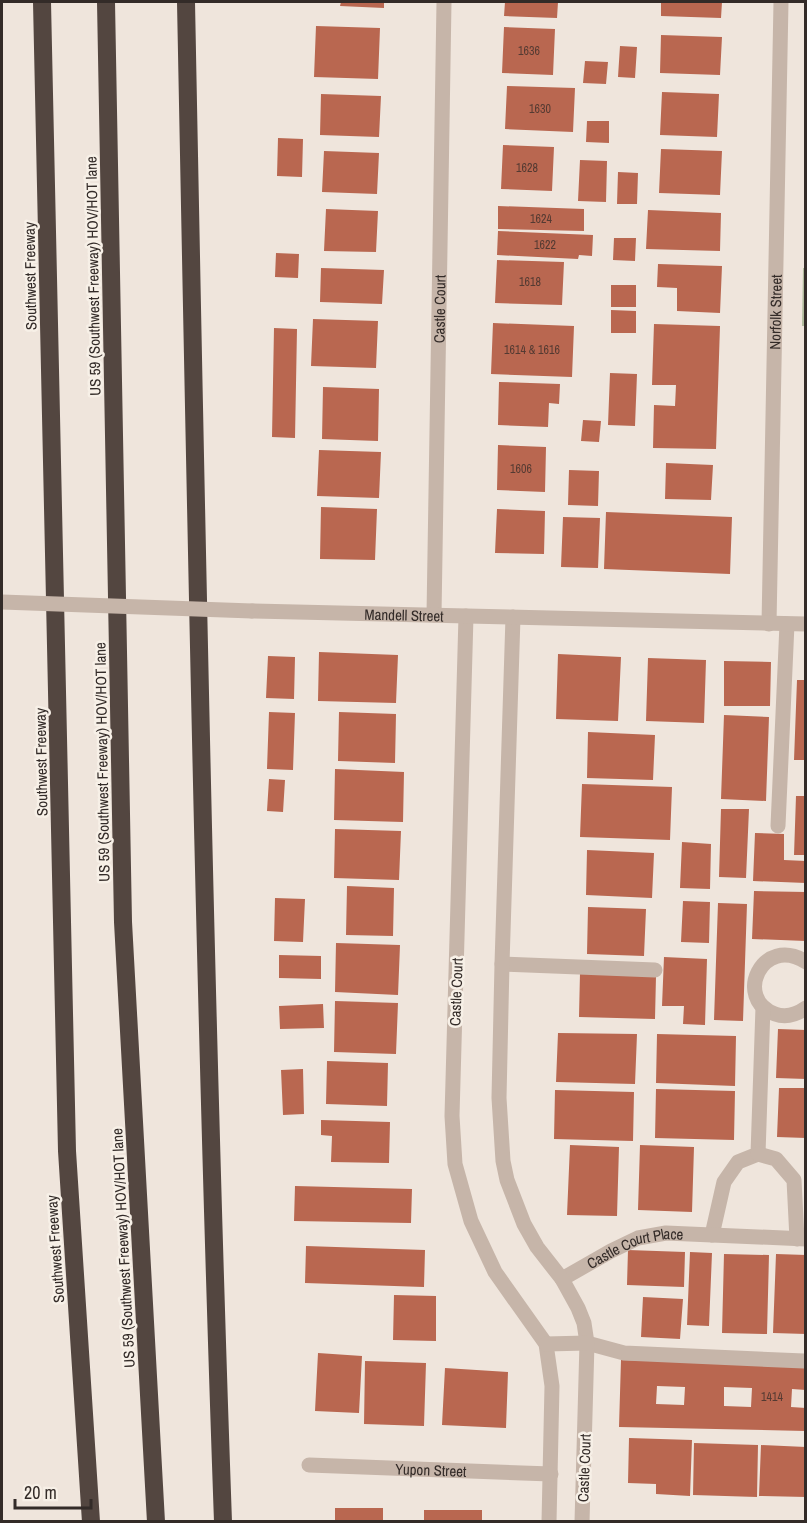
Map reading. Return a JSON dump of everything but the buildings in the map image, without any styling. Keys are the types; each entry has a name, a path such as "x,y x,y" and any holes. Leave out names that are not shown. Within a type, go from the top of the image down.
{"highway":[{"name":"Southwest Freeway","path":"42,2 67,1150 91,1521"},
{"name":"US 59 (Southwest Freeway) HOV/HOT lane","path":"106,2 123,922 156,1521"},
{"path":"186,2 204,894 213,1240 224,1521"}],"street":[{"name":"Castle Court","path":"434,615 444,2"},
{"name":"Norfolk Street","path":"770,624 782,2"},
{"name":"Mandell Street","path":"2,602 252,611 806,624"},
{"name":"Castle Court","path":"466,616 452,1116 455,1164 471,1221 495,1272 546,1344 552,1386 549,1521"},
{"name":"Castle Court","path":"513,617 501,964 499,1098 507,1180 524,1224 537,1247 562,1279 579,1308 584,1323 586,1343 582,1521"},
{"path":"778,826 787,624"},
{"path":"806,962 786,954 776,956 759,968 754,988 763,1007 771,1013 790,1016 806,1008"},
{"path":"501,964 655,970"},
{"path":"712,1235 724,1182 738,1162 759,1154 763,1007"},
{"name":"Castle Court Place","path":"562,1279 638,1238 666,1233 801,1239 794,1180 776,1159 759,1154"},
{"path":"546,1344 586,1343 624,1353 804,1361"},
{"name":"Yupon Street","path":"309,1464 551,1474"}],"green space":[{"path":"803,268 806,268 805,326 802,326"}]}
